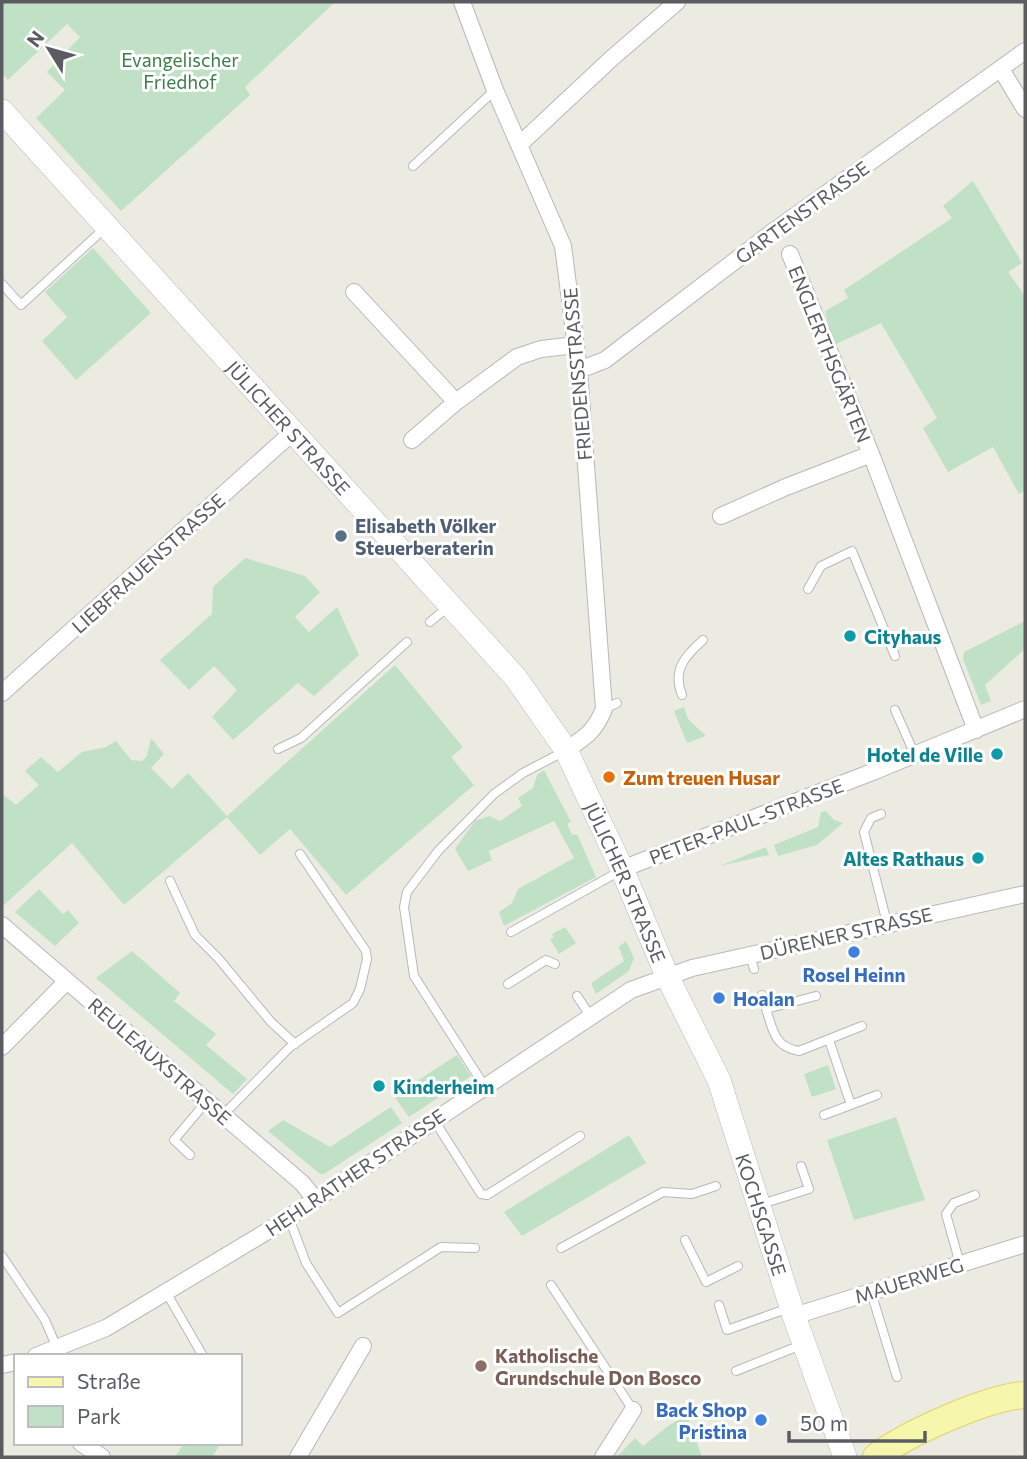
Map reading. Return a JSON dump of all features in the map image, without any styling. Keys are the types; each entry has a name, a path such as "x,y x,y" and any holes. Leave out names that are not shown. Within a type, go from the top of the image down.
{"main road":[{"path":"876,1457 900,1442 961,1413 1006,1396 1025,1397"},
{"path":"904,1457 967,1427 1013,1410 1025,1397"}],"street":[{"name":"FRIEDENSSTRASSE","path":"462,2 495,90 563,246 579,370 610,706 589,735 566,750"},
{"path":"519,145 677,2"},
{"name":"GARTENSTRASSE","path":"579,370 605,360 774,231 1025,51"},
{"path":"1001,69 1025,109"},
{"name":"JÜLICHER STRASSE","path":"2,111 523,686 566,750 622,869 667,976"},
{"name":"ENGLERTHSGÄRTEN","path":"790,254 871,454 976,730"},
{"path":"354,292 456,402"},
{"path":"412,440 456,402 517,357 541,349 576,345"},
{"name":"LIEBFRAUENSTRASSE","path":"2,693 293,431"},
{"name":"ENGLERTHSGÄRTEN","path":"720,516 871,454"},
{"name":"PETER-PAUL-STRASSE","path":"622,869 915,755 1025,709"},
{"name":"DÜRENER STRASSE","path":"667,976 692,968 752,962 887,923 1025,894"},
{"name":"REULEAUXSTRASSE","path":"2,925 302,1183 315,1199"},
{"name":"HEHLRATHER STRASSE","path":"41,1354 106,1328 289,1218 631,990 667,976"},
{"name":"KOCHSGASSE","path":"667,976 719,1080 742,1177 759,1205 770,1252 845,1457"},
{"path":"2,1047 67,981"},
{"name":"MAUERWEG","path":"792,1312 871,1292 1025,1244"},
{"path":"298,1457 363,1346"},
{"path":"603,1457 634,1410"},
{"path":"85,1445 102,1457"}],"lane":[{"path":"413,166 495,90"},
{"path":"2,284 21,305 106,227"},
{"path":"808,589 821,566 852,551 895,656"},
{"path":"430,622 451,605"},
{"path":"682,695 674,684 687,654 703,640"},
{"path":"278,749 301,738 407,642"},
{"path":"895,710 915,755"},
{"path":"485,1087 414,975 404,906 407,892 438,851 494,794 523,773 566,750"},
{"path":"881,814 871,818 864,832 887,923"},
{"path":"223,1115 295,1044 357,998 367,959 363,944 300,855"},
{"path":"511,932 622,869"},
{"path":"170,881 195,935 218,958 271,1022 295,1044"},
{"path":"508,984 546,960 555,964"},
{"path":"762,995 778,1042 789,1049 799,1051 862,1026"},
{"path":"577,996 591,1017"},
{"path":"766,1009 816,996"},
{"path":"829,1040 851,1105"},
{"path":"824,1115 877,1095"},
{"path":"190,1155 174,1140 207,1101"},
{"path":"434,1120 481,1195 487,1195 580,1136"},
{"path":"759,1205 809,1189 802,1166"},
{"path":"561,1248 663,1192 692,1194 716,1186"},
{"path":"960,1264 946,1214 954,1203 975,1195"},
{"path":"289,1218 306,1263 338,1313 441,1247 475,1248"},
{"path":"685,1240 706,1282 738,1266"},
{"path":"2,1256 46,1320 57,1348"},
{"path":"551,1285 634,1410"},
{"path":"166,1292 202,1354"},
{"path":"871,1292 897,1377"},
{"path":"719,1305 727,1330 792,1312"},
{"path":"736,1371 804,1344"}],"green space":[{"name":"Evangelischer Friedhof","path":"2,2 335,2 245,87 250,95 121,211 36,118 65,90 47,72 80,37 67,24 8,80 2,73"},
{"path":"973,181 1022,263 1008,272 1025,296 1025,491 1019,494 993,447 948,472 923,428 937,418 881,323 834,345 825,311 848,298 844,290 952,218 943,206"},
{"path":"93,248 151,313 76,380 42,341 67,317 45,292"},
{"path":"245,558 305,576 320,592 295,617 309,632 337,607 359,655 314,696 298,683 233,740 212,717 237,690 214,666 189,690 160,660 212,614 213,587"},
{"path":"1025,621 1025,649 985,685 991,701 981,705 963,659 964,652"},
{"path":"395,665 463,747 451,757 474,785 346,895 290,829 260,855 227,817 124,905 72,843 4,905 2,903 2,797 4,795 16,805 39,785 25,771 41,757 58,772 82,752 106,747 116,741 131,760 142,761 147,756 151,738 164,754 151,768 172,789 188,773 227,816"},
{"path":"684,707 688,719 706,736 687,743 674,711"},
{"path":"544,770 571,822 567,824 572,835 577,834 596,877 504,926 499,912 512,903 518,889 574,858 554,821 489,851 492,860 468,871 455,849 475,821 489,816 500,821 522,806 518,798 533,788 537,775"},
{"path":"826,811 834,820 843,823 817,845 778,856 774,845 818,827 821,812"},
{"path":"766,847 769,855 720,866"},
{"path":"39,889 63,914 68,910 79,923 55,946 15,912"},
{"path":"565,927 576,943 559,954 550,939 554,937 552,934"},
{"path":"626,941 634,958 629,971 596,994 591,983 624,961 619,947"},
{"path":"132,951 180,993 174,1001 216,1034 206,1045 247,1079 233,1094 96,978"},
{"path":"457,1055 471,1076 409,1117 394,1096"},
{"path":"828,1065 836,1089 812,1097 804,1074"},
{"path":"391,1107 402,1123 324,1174 320,1174 268,1131 283,1120 330,1147"},
{"path":"896,1117 925,1200 854,1220 827,1140"},
{"path":"629,1135 646,1163 522,1236 504,1212"},
{"path":"687,1415 702,1457 617,1457 635,1438 643,1446"},
{"path":"183,1445 220,1445 212,1457 175,1457"}],"place":[{"name":"Elisabeth Völker Steuerberaterin","path":"341,536"},
{"name":"Cityhaus","path":"850,636"},
{"name":"Hotel de Ville","path":"997,754"},
{"name":"Zum treuen Husar","path":"609,777"},
{"name":"Altes Rathaus","path":"978,858"},
{"name":"Rosel Heinn","path":"854,952"},
{"name":"Hoalan","path":"719,998"},
{"name":"Kinderheim","path":"379,1086"},
{"name":"Katholische Grundschule Don Bosco","path":"481,1366"},
{"name":"Back Shop Pristina","path":"761,1420"}]}
